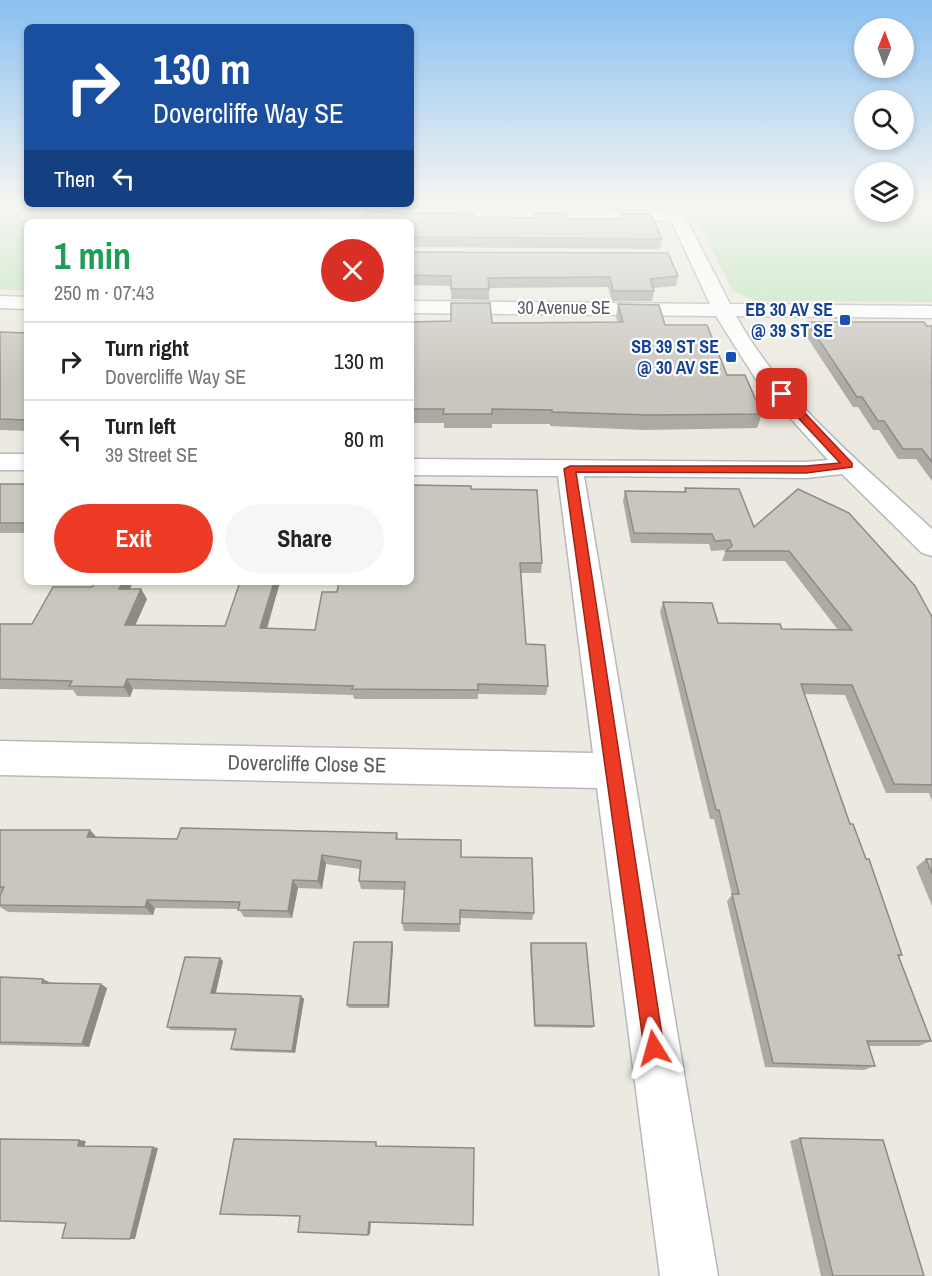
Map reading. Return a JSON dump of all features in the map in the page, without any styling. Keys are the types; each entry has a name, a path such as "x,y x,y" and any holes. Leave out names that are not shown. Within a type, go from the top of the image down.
{"street":[{"path":"701,264 723,309 764,375 849,465 932,546"},
{"path":"0,302 24,303"},
{"name":"30 Avenue SE","path":"414,307 932,312"},
{"path":"0,462 24,462"},
{"path":"414,467 806,470 849,465"},
{"path":"570,469 689,1276"},
{"name":"Dovercliffe Close SE","path":"0,758 613,771"}],"green space":[{"path":"0,264 24,264 24,291 0,289"},
{"path":"719,264 932,264 932,302 755,301 733,291"}],"building":[{"path":"414,264 673,264 678,276 650,279 654,291 613,291 610,277 488,278 489,289 451,289 451,276 414,275"},
{"path":"451,303 490,303 492,323 623,322 618,304 659,305 665,325 707,325 727,375 745,375 762,414 649,415 492,409 492,414 443,414 444,409 414,409 414,322 451,321"},
{"path":"807,322 924,322 927,326 932,326 932,462 922,449 903,449 884,421 878,421 862,397 857,397"},
{"path":"0,332 24,333 24,420 0,419"},
{"path":"0,484 24,484 24,523 0,523"},
{"path":"414,485 537,490 542,563 520,563 526,644 545,645 548,686 478,684 478,690 352,689 353,686 127,679 124,687 69,686 72,681 0,679 0,624 32,624 53,587 121,585 119,589 141,589 125,625 225,626 239,585 273,585 260,628 315,630 322,592 337,592 338,585 414,585"},
{"path":"685,488 739,489 754,527 798,489 849,513 915,586 932,617 932,785 894,784 852,685 801,684 850,824 853,824 866,859 869,859 902,955 898,955 931,1041 867,1041 875,1066 773,1063 732,894 739,894 719,810 716,810 663,602 712,603 718,623 780,624 782,629 852,630 789,551 726,551 732,546 730,540 715,541 712,534 634,533 625,491 686,492"},
{"path":"181,828 397,833 396,839 461,840 461,857 532,858 534,913 460,910 460,924 402,923 405,882 359,881 361,861 322,855 318,881 293,880 288,911 238,910 240,902 147,900 145,907 0,905 0,896 4,887 0,887 0,830 90,830 87,837 177,839"},
{"path":"926,859 932,859 932,874"},
{"path":"354,942 392,942 388,1005 347,1005"},
{"path":"531,943 586,943 594,1026 535,1025"},
{"path":"185,957 220,958 211,993 301,996 292,1051 231,1049 236,1029 167,1027"},
{"path":"0,977 43,979 42,983 101,984 82,1044 0,1042"},
{"path":"800,1138 883,1140 924,1276 833,1276"},
{"path":"0,1139 79,1140 78,1146 153,1147 130,1239 62,1238 66,1223 0,1221"},
{"path":"234,1139 376,1142 376,1146 474,1148 473,1225 369,1222 368,1235 298,1232 300,1216 220,1214"}],"place":[{"name":"EB 30 AV SE @ 39 ST SE","path":"845,320"},
{"name":"SB 39 ST SE @ 30 AV SE","path":"731,357"}],"route":[{"path":"654,1048 570,469 806,470 849,465 782,394"}]}
